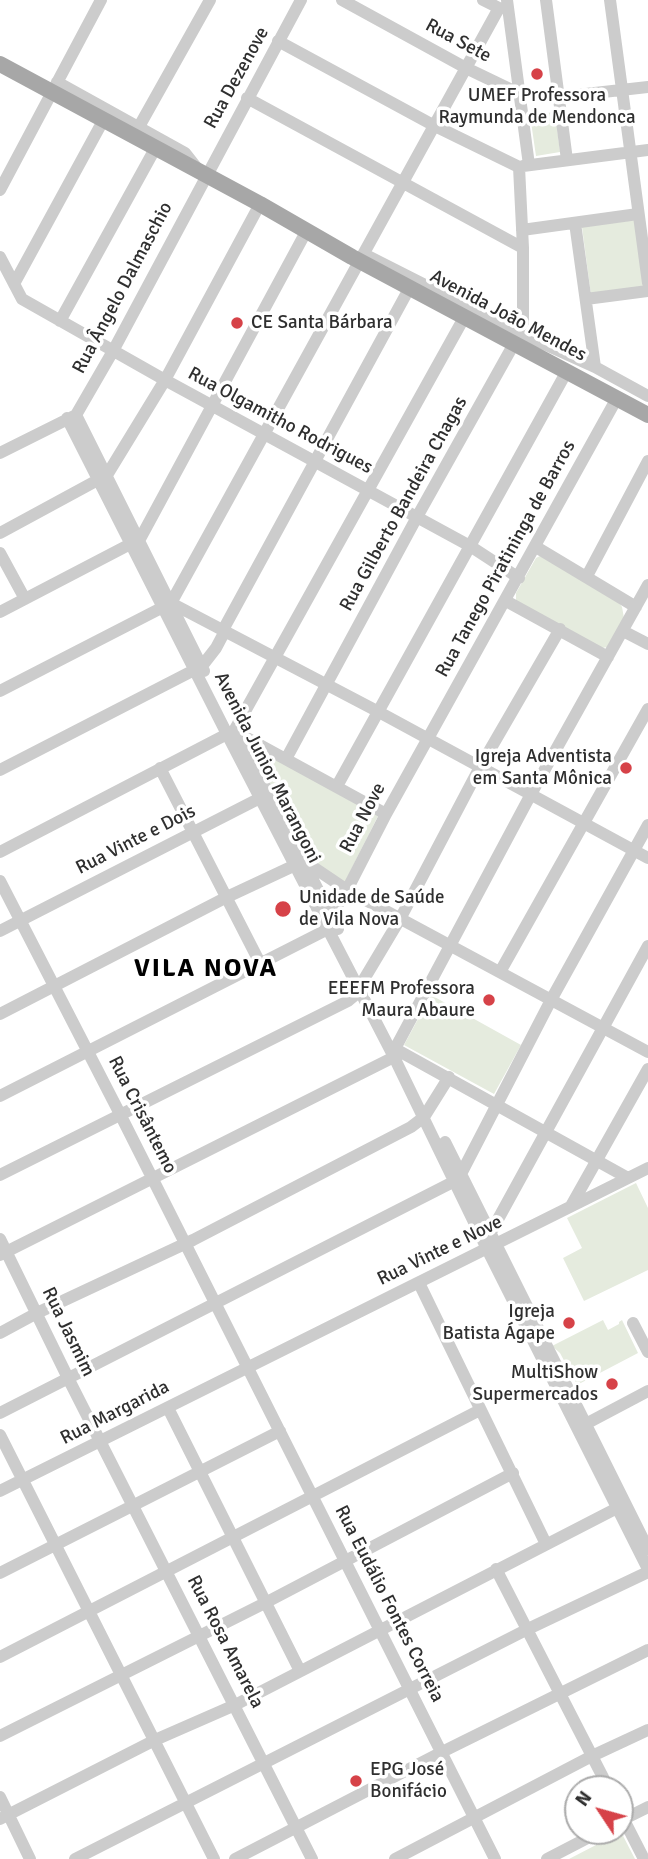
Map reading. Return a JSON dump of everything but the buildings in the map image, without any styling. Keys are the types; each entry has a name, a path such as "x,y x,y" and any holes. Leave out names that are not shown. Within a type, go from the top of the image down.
{"main road":[{"name":"Avenida João Mendes","path":"0,65 55,86 104,119 136,131 156,147 410,287 465,316 518,338 567,371 648,415"}],"street":[{"path":"0,190 101,0"},
{"path":"136,131 210,0"},
{"name":"Rua Dezenove","path":"206,175 301,0"},
{"name":"Rua Sete","path":"342,0 466,68 520,94"},
{"path":"483,0 505,5"},
{"path":"546,0 567,160"},
{"path":"610,0 648,283"},
{"path":"0,691 167,606 266,433 357,256 403,183 433,125 505,5"},
{"path":"505,5 520,94 524,166 523,325 518,338 595,367 648,396"},
{"path":"278,41 433,125 524,166 648,150"},
{"name":"Avenida João Mendes","path":"55,86 136,131 185,153 206,175 228,179 340,241 357,256 518,338"},
{"path":"559,97 648,87"},
{"path":"247,98 523,247"},
{"path":"15,284 104,119"},
{"path":"60,321 156,147"},
{"name":"Rua Ângelo Dalmaschio","path":"71,416 113,351 206,175"},
{"path":"0,533 102,478 165,380 260,204"},
{"path":"522,230 639,214"},
{"path":"575,223 595,367"},
{"path":"0,612 135,542 213,405 307,230"},
{"path":"0,257 15,284"},
{"name":"Rua Olgamitho Rodrigues","path":"15,284 22,299 165,380 470,545 519,578"},
{"path":"0,770 199,668 216,648 410,287"},
{"path":"586,299 648,291"},
{"path":"0,852 230,733 465,316"},
{"name":"Rua Gilberto Bandeira Chagas","path":"327,684 518,338"},
{"path":"337,786 567,371"},
{"name":"Rua Tanego Piratininga de Barros","path":"428,738 617,398"},
{"path":"0,453 71,416"},
{"name":"Avenida Junior Marangoni","path":"71,416 230,733 397,1051 536,1338 638,1538"},
{"path":"587,576 648,461"},
{"path":"536,547 636,607"},
{"path":"0,553 25,599"},
{"path":"3,1254 397,1051 530,796 648,585"},
{"path":"506,601 608,657"},
{"path":"167,606 224,630 648,858"},
{"path":"0,1175 348,1001 362,986 480,767 559,629"},
{"path":"623,631 648,644"},
{"path":"286,759 327,684"},
{"path":"500,972 648,709"},
{"path":"230,733 286,759 386,814"},
{"name":"Rua Nove","path":"330,922 428,738"},
{"path":"160,768 260,963"},
{"name":"Rua Vinte e Dois","path":"0,931 265,796"},
{"path":"0,1413 458,1177 551,1000 648,825"},
{"path":"0,1014 227,897 300,863 648,1052"},
{"name":"Rua Crisântemo","path":"0,881 248,1367"},
{"path":"0,1096 260,963 330,922"},
{"path":"491,1242 648,946"},
{"path":"397,1051 449,1077 628,1178"},
{"path":"571,1206 648,1069"},
{"path":"0,1333 185,1244 411,1127 426,1113 449,1077"},
{"name":"Rua Vinte e Nove","path":"248,1367 419,1283 491,1242 648,1168"},
{"name":"Rua Jasmim","path":"0,1239 3,1254 37,1313 102,1442"},
{"path":"419,1283 546,1544"},
{"path":"633,1323 648,1352"},
{"name":"Rua Margarida","path":"0,1492 248,1367"},
{"name":"Rua Eudálio Fontes Correia","path":"248,1367 495,1859"},
{"path":"581,1426 648,1391"},
{"path":"168,1408 300,1671"},
{"path":"0,1657 480,1410"},
{"path":"0,1573 280,1431"},
{"path":"0,1435 214,1859"},
{"name":"Rua Rosa Amarela","path":"102,1442 312,1859"},
{"path":"0,1736 513,1473"},
{"path":"4,1817 155,1740 235,1705 621,1506"},
{"path":"638,1538 648,1549"},
{"path":"75,1859 648,1571 638,1538"},
{"path":"496,1569 602,1775"},
{"path":"235,1859 648,1650"},
{"path":"395,1859 592,1756 648,1730"},
{"path":"0,1797 4,1817 30,1859"},
{"path":"634,1841 644,1859"},
{"path":"547,1859 574,1845"}],"shaded area":[{"path":"555,112 560,152 536,156 530,115"},
{"path":"635,220 644,286 591,295 582,227"},
{"path":"540,556 618,601 624,618 608,647 602,648 516,601 516,593 536,558"},
{"path":"250,747 378,816 345,882 313,864 303,852"},
{"path":"431,995 521,1045 494,1094 404,1045"},
{"path":"636,1183 648,1208 648,1270 584,1301 563,1258 582,1248 567,1218"},
{"path":"603,1320 608,1330 622,1320 638,1353 577,1385 560,1353 552,1346"},
{"path":"596,1845 628,1845 635,1859 569,1859"}],"place":[{"name":"UMEF Professora Raymunda de Mendonca","path":"537,74"},
{"name":"CE Santa Bárbara","path":"237,323"},
{"name":"Igreja Adventista em Santa Mônica","path":"626,768"},
{"name":"Unidade de Saúde de Vila Nova","path":"283,909"},
{"name":"EEEFM Professora Maura Abaure","path":"489,1000"},
{"name":"Igreja Batista Ágape","path":"569,1323"},
{"name":"MultiShow Supermercados","path":"612,1384"},
{"name":"EPG José Bonifácio","path":"356,1781"}],"district":[{"name":"VILA NOVA","path":"206,969"}]}
